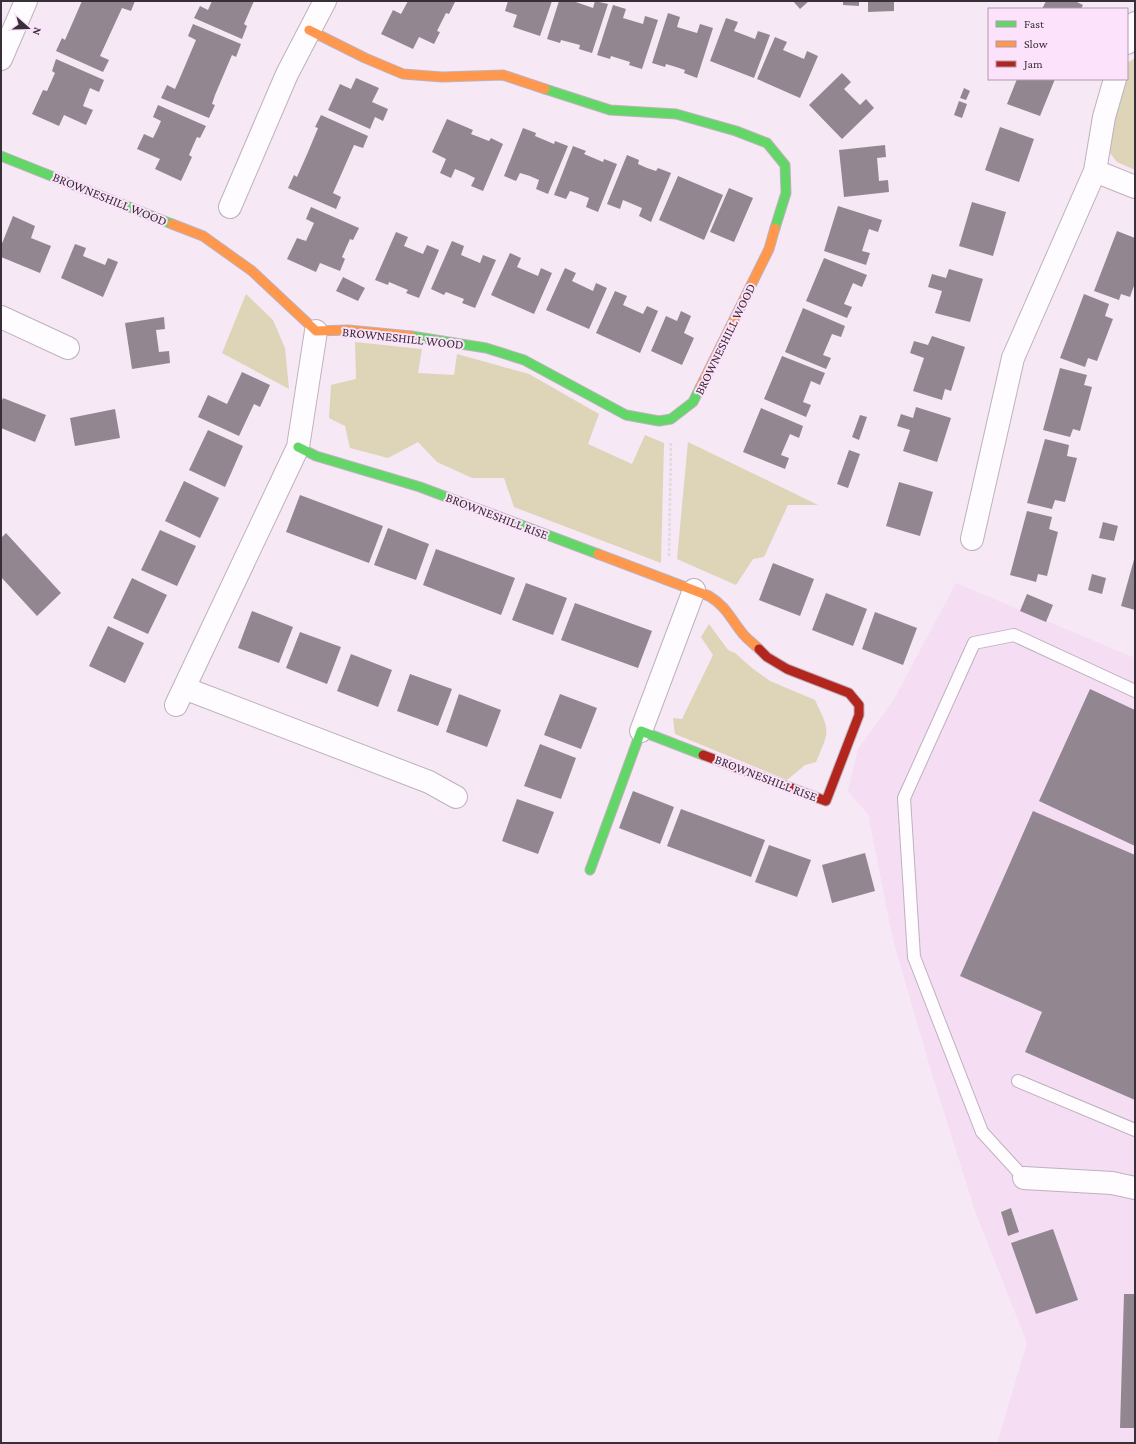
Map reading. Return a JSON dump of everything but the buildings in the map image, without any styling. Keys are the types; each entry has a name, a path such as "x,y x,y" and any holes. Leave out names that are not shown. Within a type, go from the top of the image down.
{"street":[{"path":"1,59 26,1"},
{"path":"230,207 279,92 325,1"},
{"path":"1128,40 1135,23"},
{"name":"BROWNESHILL WOOD","path":"1,156 202,236 252,271 316,331 348,330 399,335 486,348 524,360 564,380 626,415 659,421 671,418 694,402 769,249 786,193 785,165 767,143 736,131 676,114 610,110 503,75 442,76 403,74 365,58 309,30"},
{"path":"972,539 1013,358 1095,171 1104,117 1115,80"},
{"path":"1095,171 1135,187"},
{"path":"1,317 68,348"},
{"path":"316,331 298,447 180,697 429,782 456,797"},
{"name":"BROWNESHILL RISE","path":"298,447 316,456 420,487 694,590 719,602 729,612 743,634 767,657 787,669 849,693 859,705 859,715 826,801 641,731"},
{"path":"590,870 694,590"},
{"path":"1024,1178 1112,1183 1135,1188"}],"lane":[{"path":"1024,1178 982,1132 914,957 904,798 974,643 1014,635 1135,691"},
{"path":"1018,1081 1135,1130"}],"path":[{"path":"668,581 671,418"}],"shaded area":[{"path":"1135,58 1135,170 1117,162 1110,153 1106,142 1120,80 1128,80 1128,62"},
{"path":"246,294 273,320 285,348 289,389 222,353"},
{"path":"355,342 422,349 418,373 454,375 457,354 529,374 599,414 588,444 632,464 645,435 664,443 661,563 514,507 504,478 472,478 437,462 418,442 388,458 350,448 345,426 329,418 331,385 356,379"},
{"path":"688,442 818,505 788,505 764,557 753,559 736,585 677,559"},
{"path":"956,583 1135,658 1135,1443 997,1443 1027,1343 975,1211 932,1074 893,940 868,814 848,791 858,749 894,699"},
{"path":"709,624 728,650 735,653 770,681 815,700 826,725 826,736 816,762 805,765 787,780 675,734 673,718 682,719 713,655 701,637"}],"traffic: fast":[{"path":"545,89 610,110 676,114 736,131 767,143 785,165 786,193 775,228"},
{"path":"1,156 172,224"},
{"path":"411,336 486,348 524,360 626,415 659,421 671,419 693,402 700,388"},
{"path":"298,447 316,456 420,487 598,554"},
{"path":"590,870 641,731 703,755"}],"traffic: slow":[{"path":"309,30 365,58 403,74 442,77 503,75 545,89"},
{"path":"172,224 203,236 252,271 316,331 348,330 411,336"},
{"path":"700,388 769,249 775,228"},
{"path":"598,554 709,596 720,604 746,638 759,649"}],"traffic: jam":[{"path":"703,755 826,801 859,715 859,705 849,693 787,669 767,657 759,649"}]}
